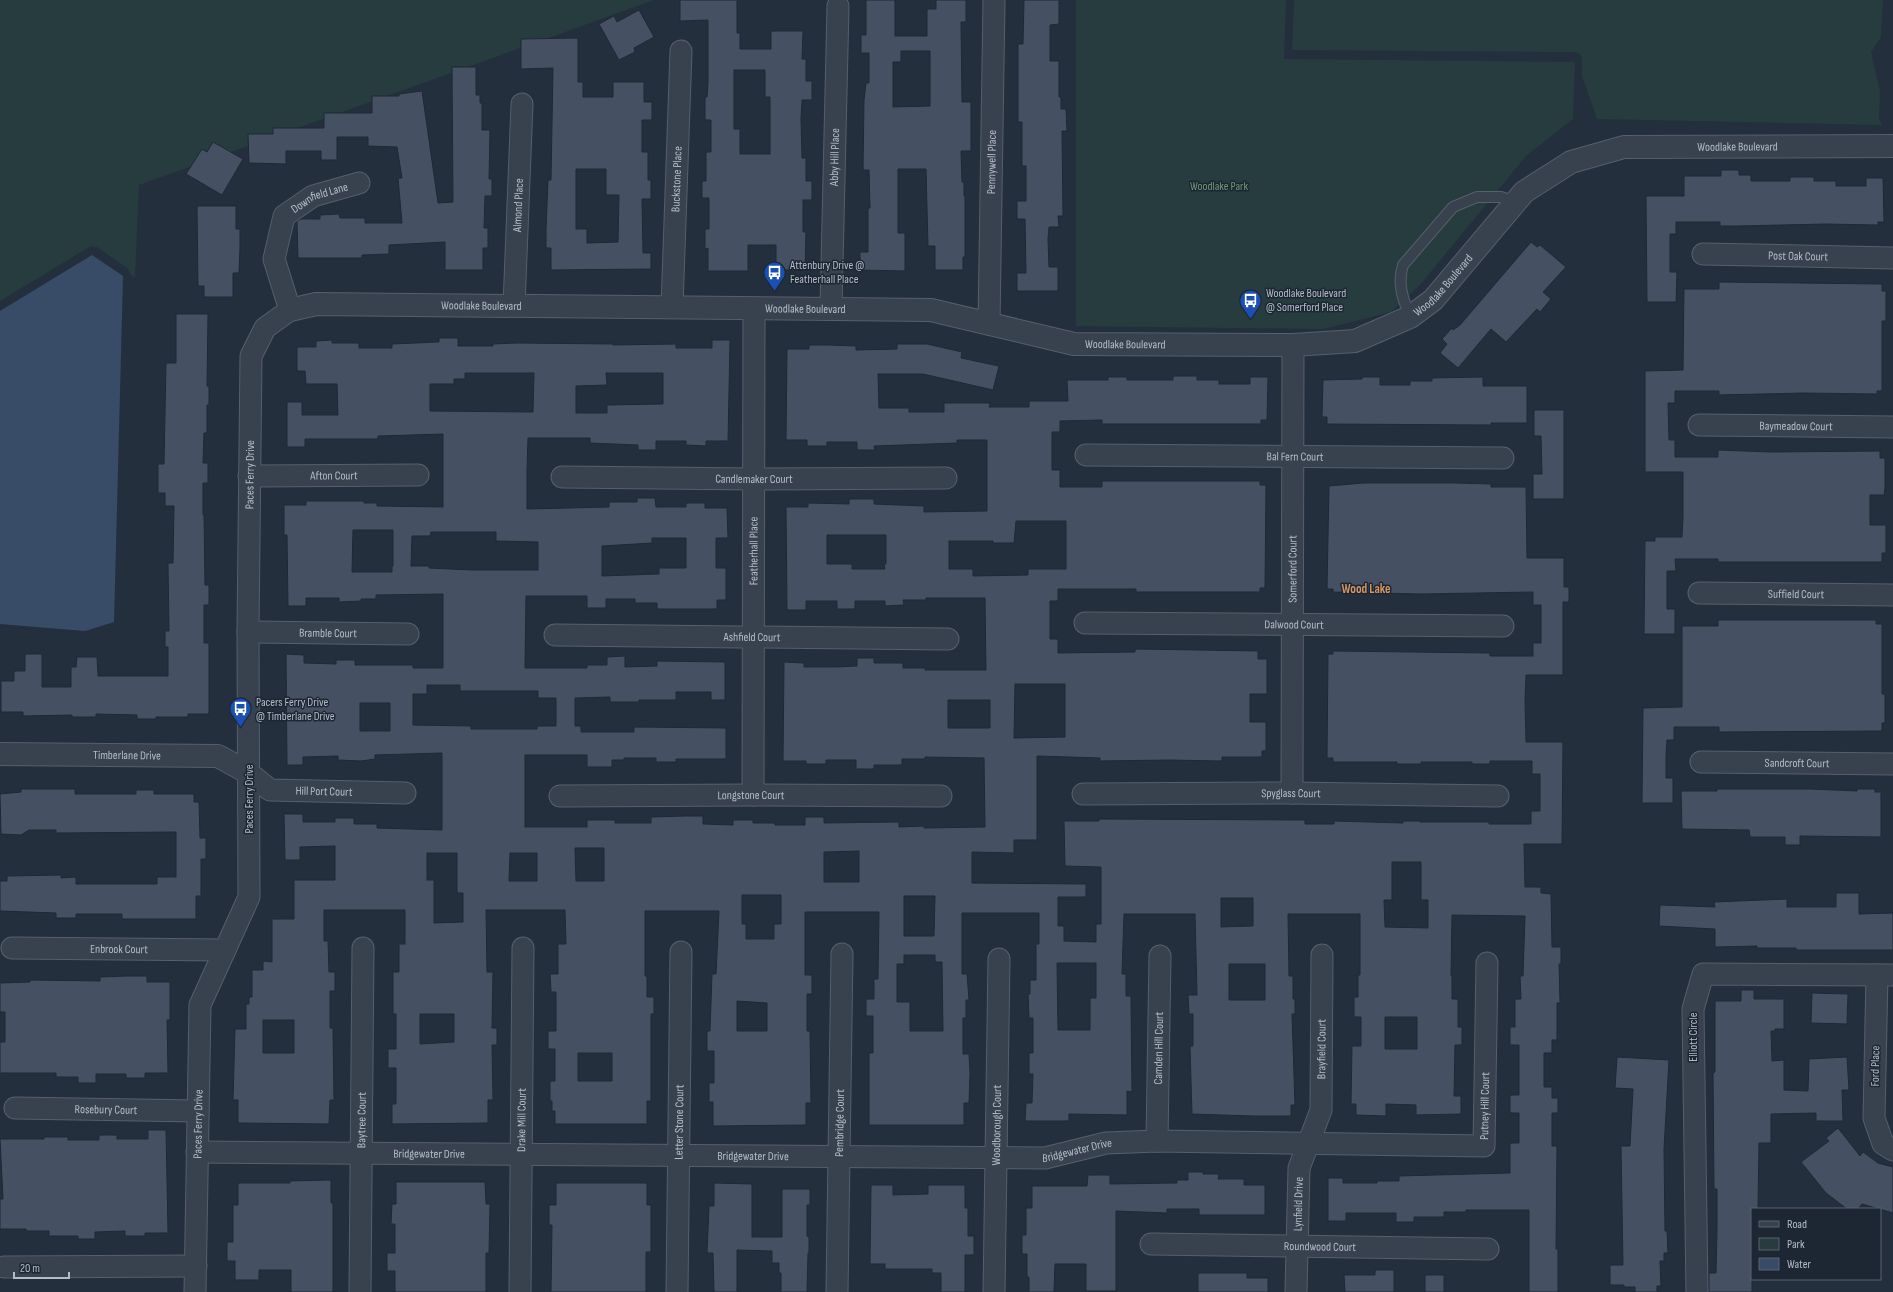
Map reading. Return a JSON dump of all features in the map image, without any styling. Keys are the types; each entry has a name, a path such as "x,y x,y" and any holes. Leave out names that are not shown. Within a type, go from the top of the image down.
{"street":[{"name":"Pennywell Place","path":"990,324 994,0"},
{"name":"Abby Hill Place","path":"831,308 838,6"},
{"name":"Buckstone Place","path":"672,307 680,51"},
{"name":"Almond Place","path":"514,306 522,104"},
{"name":"Woodlake Boulevard","path":"290,310 316,304 931,310 1074,344 1293,345 1355,341 1410,317 1433,300 1524,192 1571,162 1624,147 1893,146"},
{"name":"Downfield Lane","path":"290,310 274,259 284,216 313,196 360,184"},
{"name":"Post Oak Court","path":"1703,254 1893,258"},
{"name":"Featherhall Place","path":"753,795 754,308"},
{"name":"Paces Ferry Drive","path":"196,1292 200,1005 249,897 248,632 251,356 265,328 290,310"},
{"name":"Somerford Court","path":"1292,793 1293,345"},
{"name":"Baymeadow Court","path":"1699,425 1893,427"},
{"name":"Bal Fern Court","path":"1086,455 1503,458"},
{"name":"Afton Court","path":"249,476 418,475"},
{"name":"Candlemaker Court","path":"562,477 754,479 946,478"},
{"name":"Suffield Court","path":"1698,593 1893,595"},
{"name":"Dalwood Court","path":"1085,623 1503,626"},
{"name":"Bramble Court","path":"248,632 408,634"},
{"name":"Ashfield Court","path":"555,635 948,639"},
{"name":"Timberlane Drive","path":"0,754 218,756 249,773"},
{"name":"Sandcroft Court","path":"1701,762 1893,764"},
{"name":"Hill Port Court","path":"249,773 270,790 405,793"},
{"name":"Spyglass Court","path":"1083,794 1292,793 1498,796"},
{"name":"Longstone Court","path":"560,796 941,796"},
{"name":"Enbrook Court","path":"12,948 225,950"},
{"name":"Baytree Court","path":"360,1292 364,948"},
{"name":"Drake Mill Court","path":"520,1292 524,948"},
{"name":"Letter Stone Court","path":"677,1292 681,952"},
{"name":"Pembridge Court","path":"836,1292 842,954"},
{"name":"Brayfield Court","path":"1308,1142 1320,1110 1322,955"},
{"name":"Camden Hill Court","path":"1157,1141 1160,956"},
{"name":"Woodborough Court","path":"994,1292 999,959"},
{"name":"Putney Hill Court","path":"1308,1142 1484,1146 1487,963"},
{"name":"Elliott Circle","path":"1697,1292 1693,1009 1703,974 1885,975"},
{"name":"Ford Place","path":"1885,975 1874,1118 1883,1144 1893,1150"},
{"name":"Rosebury Court","path":"15,1108 198,1111"},
{"name":"Bridgewater Drive","path":"197,1152 1045,1158 1106,1143 1157,1141 1308,1142"},
{"name":"Lynfield Drive","path":"1296,1292 1299,1168 1308,1142"},
{"name":"Roundwood Court","path":"1151,1244 1488,1249"},
{"path":"4,1266 196,1266"}],"lane":[{"path":"1410,317 1400,290 1400,276 1403,265 1453,207 1477,197 1501,197 1515,202"}],"green space":[{"path":"0,0 654,0 139,185 135,277 131,275 127,268 97,247 91,246 0,301"},
{"name":"Woodlake Park","path":"1076,0 1286,0 1284,59 1575,62 1573,119 1526,156 1420,285 1391,312 1323,329 1076,326"},
{"path":"1294,0 1883,0 1881,37 1871,52 1880,91 1879,118 1882,125 1597,119 1582,76 1582,59 1580,54 1575,52 1292,50"}],"water":[{"path":"92,255 123,276 114,622 85,631 0,624 0,311"}],"building":[{"path":"680,0 737,0 737,33 740,33 740,49 771,49 771,31 803,31 802,59 806,59 806,81 812,81 812,100 802,100 801,119 802,158 806,158 806,181 812,181 812,200 803,200 803,232 806,232 805,270 776,270 776,245 748,245 748,271 708,271 708,248 705,249 705,229 709,229 709,198 702,198 702,181 706,181 706,152 711,152 711,120 705,120 705,97 707,97 708,83 708,20 680,21","holes":["734,70 765,70 765,97 770,97 770,154 740,154 740,129 734,129"]},
{"path":"866,0 895,0 895,36 927,36 927,9 936,9 936,0 966,0 966,22 961,22 962,102 971,102 971,151 961,151 962,182 964,182 965,196 965,257 963,257 963,270 935,270 935,246 928,246 926,169 898,169 898,233 905,233 905,271 860,270 860,252 868,252 868,208 870,208 869,170 863,170 864,100 866,83 869,83 869,53 861,53 861,35 866,35","holes":["901,51 930,51 930,106 893,107 893,62 901,62"]},
{"path":"1024,0 1059,0 1059,24 1050,25 1050,61 1059,61 1059,97 1061,97 1061,109 1066,109 1067,131 1062,131 1063,216 1058,216 1059,227 1049,227 1048,239 1049,267 1058,267 1058,291 1017,291 1017,273 1026,273 1025,219 1017,219 1017,201 1026,201 1026,166 1022,166 1022,122 1018,122 1018,44 1023,44"},
{"path":"639,10 654,37 634,48 635,52 619,60 599,24 614,16 617,22"},
{"path":"578,38 578,82 583,82 583,97 613,97 613,82 644,82 644,102 652,102 652,120 642,120 642,152 648,152 648,180 651,180 651,199 642,199 643,253 651,253 651,269 551,270 551,248 546,248 546,229 548,180 551,180 553,68 521,69 521,39","holes":["576,169 606,169 606,195 619,195 618,242 587,243 587,229 576,229"]},
{"path":"452,67 476,67 476,95 480,95 480,103 482,103 482,130 490,130 489,179 492,179 492,196 485,196 484,228 488,228 488,248 483,248 483,270 445,270 445,242 389,245 389,254 362,255 362,258 298,258 297,221 301,219 320,219 320,215 339,214 340,218 365,218 365,223 402,223 398,178 402,178 397,147 368,146 368,137 337,137 337,160 321,160 321,151 286,151 286,164 249,163 248,134 273,134 273,128 324,128 324,113 372,113 372,96 399,96 399,94 422,91 438,203 453,202"},
{"path":"213,142 243,159 222,195 186,174 202,149 207,152"},
{"path":"1721,170 1739,170 1739,175 1751,175 1751,181 1790,181 1790,177 1814,177 1814,181 1836,181 1836,186 1866,186 1866,178 1883,178 1884,222 1878,222 1878,225 1826,224 1720,226 1720,222 1676,222 1676,234 1670,234 1670,272 1677,272 1676,302 1647,302 1646,196 1684,196 1684,176 1721,176"},
{"path":"197,206 236,206 236,229 240,229 240,248 239,273 233,273 233,297 204,297 204,286 198,286"},
{"path":"1531,242 1537,247 1540,245 1566,267 1543,292 1551,299 1540,312 1537,309 1506,342 1491,329 1458,368 1440,353 1447,344 1442,339 1452,328 1453,330 1460,325"},
{"path":"1719,282 1882,284 1882,291 1886,291 1886,321 1882,321 1882,391 1877,391 1877,394 1805,393 1719,395 1719,391 1675,391 1675,403 1668,403 1669,440 1675,440 1675,457 1718,457 1718,450 1771,452 1880,451 1880,458 1885,458 1885,488 1884,495 1870,495 1870,525 1886,525 1886,553 1882,553 1882,562 1718,562 1718,559 1675,559 1676,571 1667,571 1667,609 1675,609 1675,634 1644,634 1645,541 1655,541 1655,537 1682,537 1683,517 1683,472 1645,472 1645,371 1683,370 1684,289 1719,289"},
{"path":"176,314 208,314 207,386 209,386 209,405 207,405 207,433 204,433 203,463 208,463 208,483 203,483 203,515 205,585 209,585 209,605 204,605 204,643 209,643 209,714 188,714 188,717 156,717 156,719 137,719 137,715 96,714 96,717 72,717 72,715 23,716 23,712 1,712 1,681 14,681 14,671 25,671 25,654 42,654 42,687 71,687 71,667 76,667 77,657 97,657 98,676 168,676 168,647 165,647 165,631 169,631 168,563 173,563 174,506 165,506 165,493 158,493 158,464 164,464 166,363 176,363"},
{"path":"439,338 458,338 458,346 493,346 493,344 516,343 613,345 676,344 676,348 712,348 712,340 730,340 728,441 706,441 706,446 686,445 686,441 656,441 656,450 638,450 638,445 590,443 590,438 528,438 527,470 527,509 609,507 609,502 637,502 637,498 655,498 656,507 686,507 686,503 705,503 705,508 727,508 728,538 716,538 716,568 726,568 726,600 717,600 717,609 657,609 657,603 635,603 635,599 606,599 606,608 587,608 587,596 526,596 525,668 587,668 587,665 607,665 607,657 625,656 625,667 657,666 657,661 725,662 725,700 711,700 711,692 676,692 676,700 639,700 639,702 610,702 610,697 575,698 575,726 581,726 581,732 634,732 634,727 726,728 726,759 676,759 676,762 656,762 656,758 624,758 624,760 612,760 612,767 587,767 587,755 525,755 525,827 587,827 587,820 615,820 615,823 651,823 651,817 703,816 703,824 733,825 733,820 753,820 753,823 805,825 805,817 824,817 824,823 899,822 899,827 985,827 984,758 925,757 925,759 902,759 902,765 874,765 874,769 856,769 856,760 826,760 826,764 806,764 806,761 783,761 784,662 804,663 804,667 837,667 857,666 857,658 874,658 874,663 903,663 903,668 925,668 925,670 986,670 985,598 926,598 926,600 903,600 904,605 885,606 885,601 855,601 855,609 837,609 837,601 806,601 806,610 787,610 786,507 808,507 808,503 849,504 849,499 874,499 874,504 924,506 924,512 987,511 987,440 957,440 957,443 874,446 875,450 857,450 857,442 827,442 827,446 807,446 807,440 786,440 787,349 809,349 809,345 828,345 856,346 856,350 897,349 897,344 927,344 962,352 961,358 999,366 993,390 923,374 878,374 879,408 909,408 909,412 944,412 944,403 990,403 989,407 1029,407 1029,401 1068,401 1067,380 1108,380 1108,377 1127,377 1127,380 1173,380 1173,376 1197,376 1197,380 1219,380 1219,384 1250,384 1250,377 1268,377 1267,420 1261,420 1261,424 1102,424 1102,420 1060,421 1060,432 1052,432 1052,470 1060,470 1060,487 1102,487 1102,481 1260,481 1260,485 1266,485 1265,588 1260,588 1260,592 1136,592 1136,589 1058,589 1058,601 1050,601 1050,639 1058,639 1058,653 1135,652 1135,649 1258,651 1258,659 1267,659 1267,694 1250,694 1250,722 1266,722 1266,751 1262,751 1262,757 1222,757 1222,761 1100,761 1100,758 1037,756 1037,840 1014,840 1014,853 972,852 972,883 1086,884 1086,897 1058,897 1058,926 1064,926 1064,941 1096,942 1096,924 1101,924 1101,867 1065,866 1064,821 1099,821 1099,819 1305,820 1305,824 1334,824 1334,821 1403,823 1403,821 1420,821 1531,824 1531,811 1540,811 1540,774 1532,774 1532,761 1490,761 1490,764 1472,764 1472,762 1421,762 1421,764 1397,764 1397,762 1333,762 1333,758 1327,758 1328,654 1333,654 1333,651 1490,653 1490,656 1533,656 1533,643 1541,643 1541,605 1533,605 1533,592 1421,594 1333,592 1333,589 1327,589 1329,486 1363,483 1456,483 1491,484 1491,487 1526,487 1527,558 1564,558 1564,587 1569,587 1569,602 1563,602 1563,675 1526,675 1525,701 1526,742 1563,742 1562,844 1524,844 1525,887 1541,887 1541,893 1551,894 1552,947 1561,947 1561,964 1559,964 1560,1003 1557,1003 1557,1040 1552,1040 1552,1053 1544,1053 1544,1087 1552,1087 1552,1098 1558,1098 1558,1113 1552,1113 1552,1146 1557,1146 1556,1249 1558,1249 1558,1292 1529,1292 1529,1210 1466,1210 1466,1212 1444,1212 1444,1217 1414,1217 1414,1222 1396,1222 1396,1213 1346,1213 1346,1221 1328,1221 1328,1178 1343,1178 1343,1183 1377,1183 1377,1181 1399,1181 1399,1176 1510,1173 1510,1143 1519,1143 1519,1113 1510,1113 1510,1095 1519,1095 1519,1045 1510,1045 1510,1027 1515,1027 1515,999 1521,999 1520,976 1523,976 1525,916 1452,915 1452,999 1458,999 1458,1027 1462,1027 1462,1045 1455,1045 1454,1096 1461,1096 1461,1114 1416,1115 1416,1105 1386,1104 1386,1116 1356,1115 1356,1104 1351,1104 1352,1046 1361,1046 1361,1017 1354,1017 1354,997 1358,997 1358,975 1360,975 1360,914 1288,914 1289,976 1293,976 1293,999 1295,999 1295,1014 1292,1014 1295,1105 1291,1105 1291,1116 1192,1114 1190,1046 1193,1046 1193,1014 1189,1014 1188,995 1197,995 1195,914 1124,914 1122,974 1126,974 1126,996 1131,996 1132,1092 1127,1091 1127,1115 1069,1114 1069,1121 1025,1121 1026,1103 1032,1103 1033,1074 1029,1074 1029,1053 1033,1053 1033,1018 1029,1018 1028,994 1030,994 1030,980 1036,980 1036,944 1039,944 1039,913 962,913 962,974 967,974 969,1000 966,1000 966,1018 963,1018 963,1054 969,1054 970,1073 969,1103 964,1103 964,1125 869,1125 869,1053 873,1053 873,1016 866,1016 866,999 874,999 874,979 878,979 879,912 805,912 805,975 812,975 812,994 807,994 807,1031 810,1031 811,1103 806,1103 806,1125 713,1126 713,1102 709,1102 709,1083 714,1083 714,1051 707,1051 707,1031 710,1031 712,974 716,974 719,911 645,911 645,976 647,976 647,997 654,997 654,1014 651,1014 651,1101 647,1101 647,1124 555,1124 555,1111 552,1111 552,1101 550,1101 550,1081 555,1081 555,1049 548,1049 548,1031 556,1031 556,992 551,992 550,974 558,974 558,944 566,944 565,910 486,910 487,972 493,972 492,1028 497,1028 497,1045 492,1045 493,1100 488,1100 488,1123 392,1124 392,1104 396,1104 396,1068 388,1068 388,1049 396,1049 396,1014 393,1014 393,972 399,972 399,944 405,944 405,910 324,910 324,941 328,941 329,972 335,972 335,991 330,991 330,1028 333,1028 334,1100 330,1100 329,1124 238,1123 238,1100 233,1100 235,1029 246,1029 246,1004 249,1004 249,997 252,997 252,970 263,970 263,961 272,962 272,919 294,919 294,880 335,880 335,846 300,847 300,860 285,860 284,814 303,814 303,822 335,822 335,818 354,818 354,824 377,824 377,828 442,830 442,753 375,755 375,759 361,761 338,760 338,756 303,757 303,765 287,765 286,654 304,655 304,663 336,664 336,660 355,660 355,665 413,665 413,668 443,668 443,594 376,595 376,599 361,599 361,601 339,602 339,598 306,598 306,606 288,606 287,535 284,535 284,505 306,505 306,501 364,501 364,503 377,503 377,506 443,507 443,434 378,436 378,439 305,439 305,447 287,447 287,402 302,402 302,415 338,415 337,384 306,384 305,371 297,371 297,347 316,347 316,341 332,340 332,343 359,343 359,348 392,348 392,344 439,342","holes":["465,373 534,373 533,412 430,411 430,384 454,384 454,379 465,379","606,373 663,373 663,404 607,405 607,413 576,413 576,386 607,385","1016,521 1066,521 1066,569 1028,569 1028,575 973,576 973,569 949,569 949,541 993,541 993,543 1014,543","353,530 393,530 392,572 352,572","431,532 496,532 496,541 538,542 538,570 472,570 411,566 412,536 430,536","827,535 886,535 885,569 852,569 852,564 827,564","652,538 686,538 686,568 659,568 659,574 602,576 602,546 652,543","1015,684 1065,684 1065,737 1014,738","427,685 460,685 460,691 538,691 538,698 556,698 556,726 537,726 537,729 471,729 471,726 413,725 413,694 427,694","948,700 990,700 990,728 948,728","360,703 390,703 390,731 360,731","575,848 604,848 604,881 576,881","859,851 859,882 824,882 824,852","427,853 457,853 457,893 463,893 463,922 434,923 434,880 427,880","510,853 537,853 537,881 509,881","1392,862 1421,862 1421,900 1428,900 1428,928 1385,927 1384,900 1392,900","742,895 781,895 781,924 774,924 774,939 746,939 746,924 742,924","904,896 935,896 934,936 904,936","1221,898 1253,898 1253,926 1221,927","904,955 935,955 935,962 942,962 943,1031 910,1031 910,1002 897,1002 897,964 904,964","1057,963 1096,963 1096,998 1090,998 1090,1030 1058,1030","1229,964 1265,964 1265,1000 1229,1000","737,1001 767,1003 767,1031 737,1031","420,1014 454,1014 454,1042 420,1044","1385,1017 1417,1017 1417,1049 1385,1049","263,1020 294,1020 294,1053 263,1053","578,1053 612,1053 612,1081 578,1081"]},
{"path":"1362,377 1380,377 1380,385 1410,385 1410,381 1432,381 1432,378 1483,377 1483,386 1527,386 1527,423 1491,423 1491,425 1327,424 1327,417 1322,417 1323,380 1362,379"},
{"path":"1534,410 1564,410 1564,499 1533,499 1533,474 1542,474 1541,436 1534,436"},
{"path":"1718,620 1876,620 1876,624 1882,624 1882,694 1885,694 1885,723 1882,723 1882,731 1719,732 1719,727 1674,727 1674,740 1667,740 1666,755 1666,778 1673,778 1673,803 1642,803 1643,708 1682,707 1682,626 1718,626"},
{"path":"21,789 75,789 75,794 136,794 136,790 154,790 154,794 194,794 194,802 199,802 200,838 206,838 206,859 201,859 201,896 196,896 196,919 122,919 122,914 76,914 76,918 56,918 56,913 0,911 0,881 7,881 7,876 61,875 61,878 76,877 76,884 157,884 157,877 176,877 176,832 56,833 56,830 29,830 21,835 1,834 0,794 21,792"},
{"path":"1717,789 1810,789 1857,791 1857,789 1875,789 1875,792 1881,792 1881,837 1800,836 1800,845 1785,845 1785,837 1750,837 1749,830 1682,829 1681,791 1717,791"},
{"path":"1836,893 1859,893 1859,914 1893,913 1893,950 1796,950 1796,948 1757,948 1757,946 1715,947 1715,929 1659,926 1660,905 1715,907 1714,902 1787,899 1787,907 1836,907"},
{"path":"147,976 147,982 170,982 170,1020 167,1020 168,1073 145,1073 145,1078 126,1078 126,1074 96,1074 96,1083 78,1083 78,1077 56,1077 56,1073 0,1073 0,1042 5,1042 5,1012 0,1012 0,983 30,982 30,980 100,981 100,977"},
{"path":"1741,990 1754,990 1754,999 1784,999 1784,1029 1775,1029 1775,1031 1771,1031 1772,1061 1784,1060 1784,1090 1808,1091 1809,1059 1847,1057 1849,1090 1842,1090 1843,1121 1816,1121 1816,1113 1771,1114 1771,1143 1759,1143 1758,1208 1751,1208 1752,1292 1709,1292 1709,1273 1716,1273 1717,1230 1717,1189 1714,1189 1713,1073 1715,1072 1715,1001 1741,1001"},
{"path":"1812,993 1848,994 1847,1024 1811,1023"},
{"path":"1617,1057 1669,1060 1664,1149 1665,1231 1667,1231 1668,1253 1664,1253 1664,1261 1660,1261 1661,1286 1657,1286 1657,1292 1635,1292 1635,1287 1610,1285 1610,1265 1623,1265 1621,1146 1630,1146 1633,1089 1615,1088"},
{"path":"1838,1128 1860,1156 1863,1152 1878,1163 1893,1167 1893,1213 1881,1210 1881,1208 1862,1204 1859,1208 1846,1208 1826,1193 1801,1162 1829,1141 1826,1138"},
{"path":"148,1130 166,1130 168,1233 145,1233 145,1236 125,1236 125,1231 95,1232 95,1239 78,1239 78,1236 49,1236 49,1231 0,1229 0,1199 3,1199 0,1139 44,1139 44,1137 68,1137 68,1140 99,1140 99,1135 117,1135 117,1139 148,1139"},
{"path":"1188,1172 1219,1174 1218,1179 1244,1179 1244,1185 1265,1185 1265,1215 1199,1215 1199,1209 1167,1209 1167,1213 1116,1211 1116,1291 1086,1291 1086,1264 1055,1264 1054,1292 1029,1292 1029,1277 1027,1277 1027,1254 1022,1254 1022,1235 1026,1235 1026,1208 1032,1208 1032,1186 1087,1186 1088,1175 1110,1175 1110,1184 1177,1183 1177,1180 1188,1180"},
{"path":"331,1180 331,1203 333,1203 333,1292 291,1292 291,1270 259,1270 259,1280 235,1280 235,1261 227,1261 227,1242 233,1242 233,1205 238,1205 238,1183 290,1183 290,1181"},
{"path":"396,1182 485,1182 486,1204 490,1204 489,1253 486,1253 486,1292 395,1292 395,1271 387,1271 387,1253 395,1253 395,1224 391,1224 392,1204 396,1204"},
{"path":"556,1183 647,1183 647,1205 651,1205 651,1252 646,1252 646,1292 551,1292 552,1225 549,1225 549,1205 556,1205"},
{"path":"714,1183 752,1184 752,1237 782,1237 782,1189 810,1189 810,1205 807,1205 807,1236 809,1238 809,1253 807,1292 781,1292 781,1273 779,1273 779,1263 772,1263 772,1251 737,1250 737,1292 714,1292 713,1253 707,1253 709,1206 714,1206"},
{"path":"871,1185 893,1185 893,1195 928,1194 928,1185 965,1185 965,1208 968,1208 968,1236 974,1236 974,1255 965,1255 965,1292 941,1292 941,1273 932,1273 932,1269 885,1269 885,1264 870,1264"},
{"path":"1375,1270 1394,1270 1394,1292 1345,1292 1344,1275 1375,1275"},
{"path":"1198,1273 1247,1273 1247,1278 1268,1278 1268,1292 1198,1292"},
{"path":"1425,1275 1444,1275 1444,1292 1425,1292"}],"place":[{"name":"Attenbury Drive @ Featherhall Place","path":"775,292"},
{"name":"Woodlake Boulevard @ Somerford Place","path":"1251,320"},
{"name":"Pacers Ferry Drive @ Timberlane Drive","path":"240,728"}],"district":[{"name":"Wood Lake","path":"1366,588"}]}
